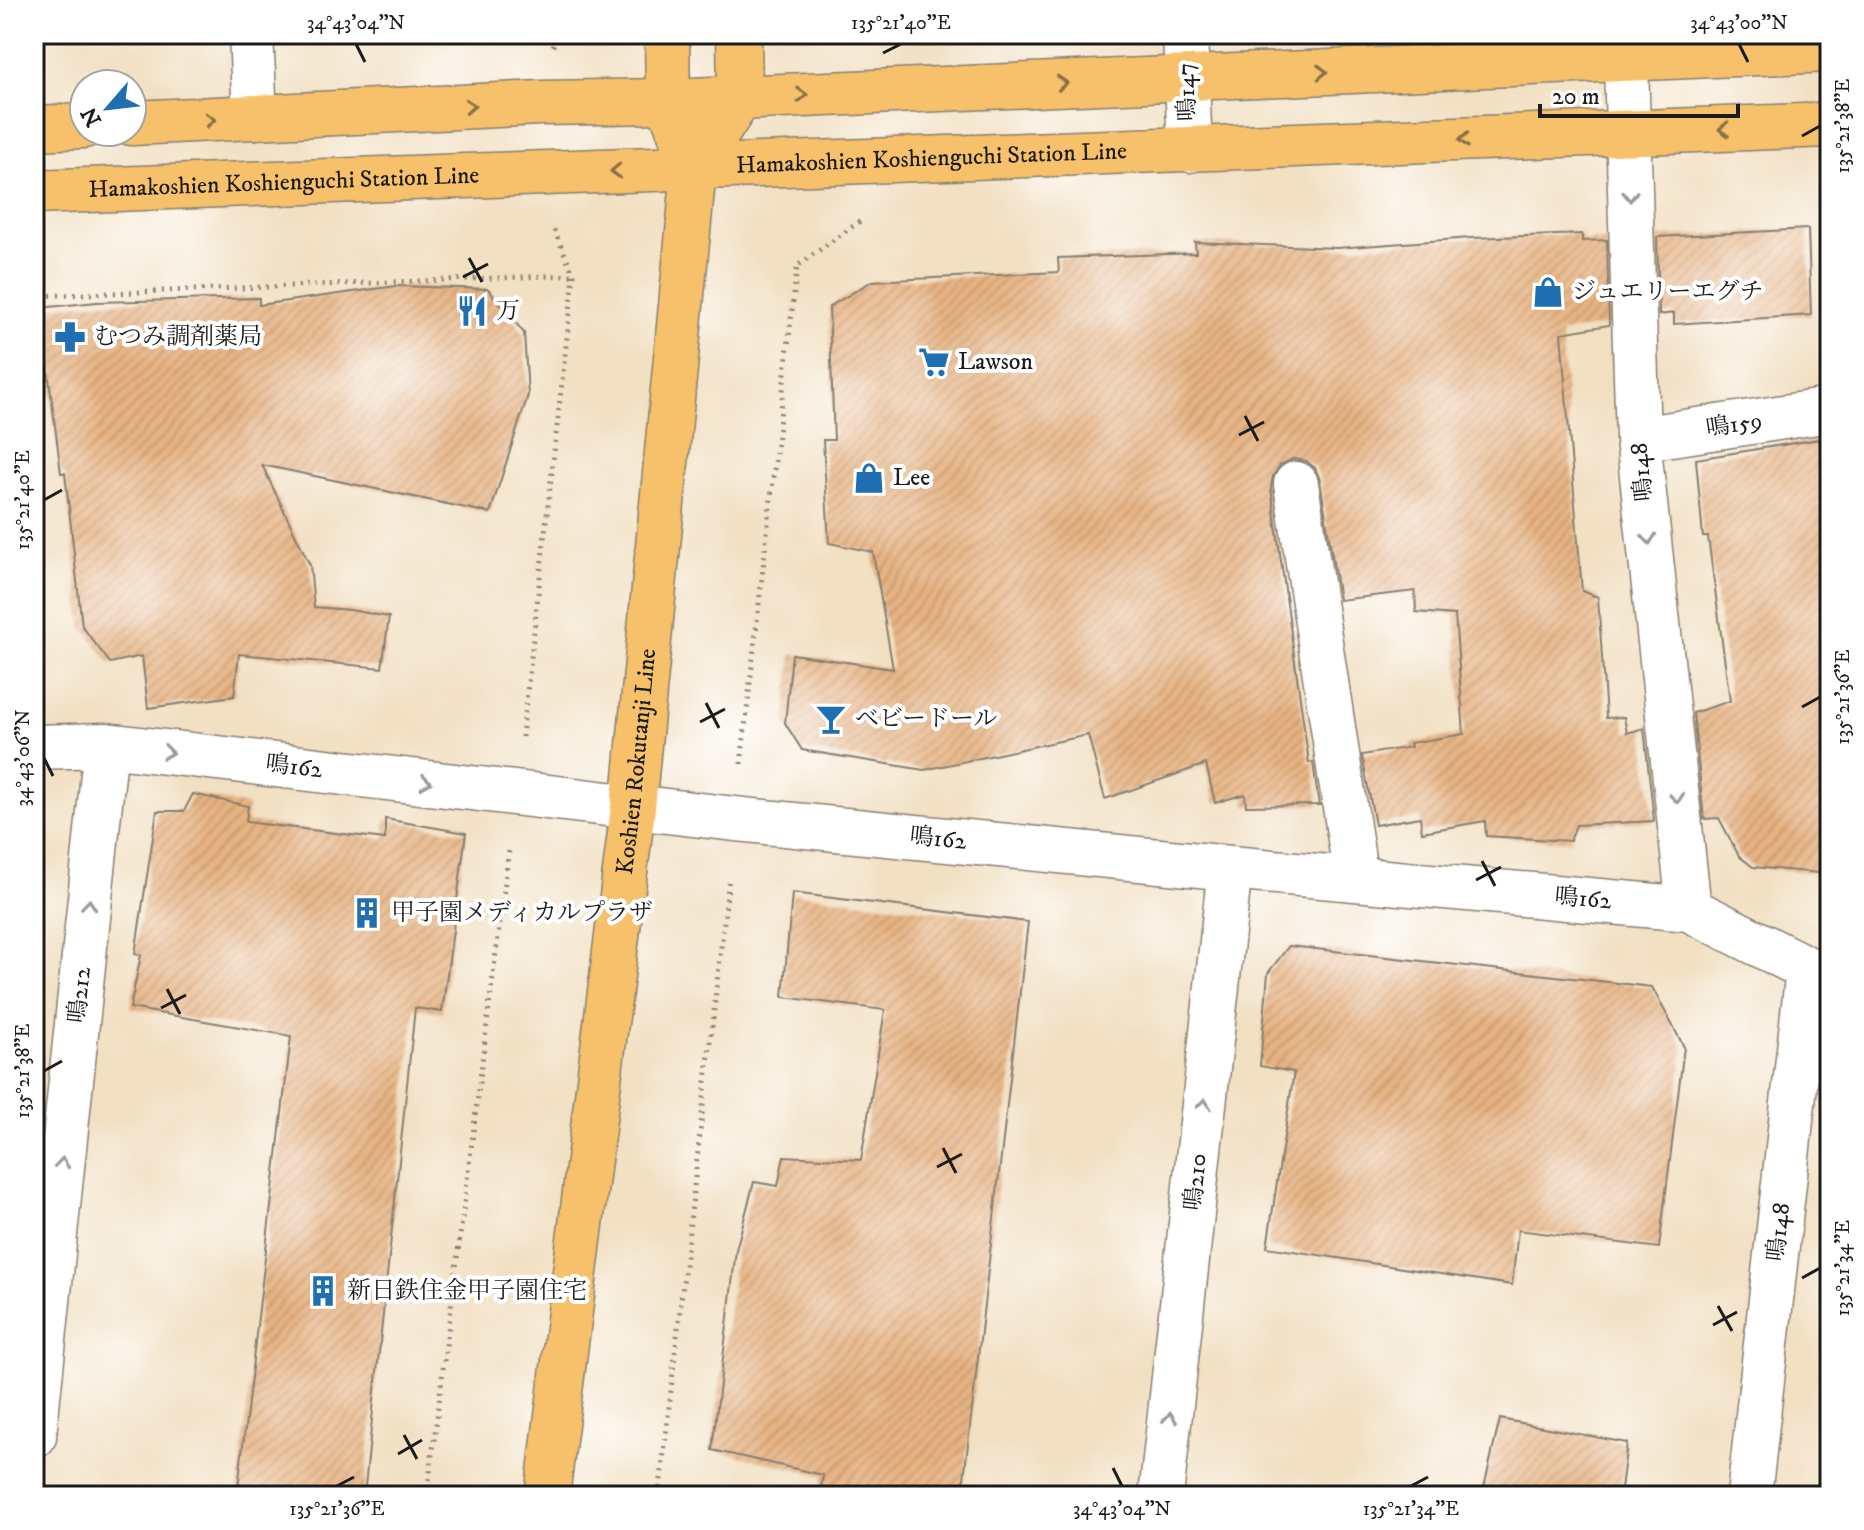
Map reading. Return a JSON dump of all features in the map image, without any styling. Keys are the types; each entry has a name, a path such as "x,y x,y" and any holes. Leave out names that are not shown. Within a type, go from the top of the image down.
{"main road":[{"path":"667,34 668,101 694,169"},
{"path":"694,169 740,98 739,34"},
{"path":"148,122 1187,77 1626,47 1830,50"},
{"name":"Hamakoshien Koshienguchi Station Line","path":"34,192 1830,125"},
{"path":"34,128 68,127"},
{"name":"Koshien Rokutanji Line","path":"547,1496 633,808 694,169"}],"street":[{"path":"251,34 255,117"},
{"name":"鳴147","path":"1185,34 1190,150"},
{"name":"鳴148","path":"1626,47 1638,439 1689,909"},
{"name":"鳴159","path":"1638,439 1830,410"},
{"path":"1296,484 1356,879"},
{"name":"鳴162","path":"34,747 106,745 735,819 1689,909 1819,970"},
{"name":"鳴212","path":"34,1436 106,745"},
{"name":"鳴210","path":"1161,1496 1230,868"},
{"name":"鳴148","path":"1749,1496 1819,970"}],"path":[{"path":"659,1496 797,266 886,203 886,159"},
{"path":"34,296 574,275"}],"building":[{"path":"1808,229 1811,315 1674,324 1674,313 1659,315 1657,237"},
{"path":"1582,234 1582,241 1607,240 1609,325 1561,333 1582,591 1598,597 1606,718 1624,717 1627,733 1644,728 1654,821 1576,825 1570,841 1486,836 1485,821 1422,832 1420,817 1375,825 1362,755 1464,734 1455,615 1416,612 1415,591 1339,600 1320,480 1315,468 1306,461 1293,459 1280,465 1273,476 1271,488 1309,763 1313,762 1319,805 1246,806 1245,794 1215,803 1206,764 1105,799 1088,735 924,770 802,750 785,723 792,654 893,669 873,552 829,543 823,440 834,440 829,307 872,281 1059,272 1058,258 1196,253 1195,242 1337,248"},
{"path":"396,286 488,289 524,333 528,395 490,513 262,465 310,565 314,607 389,617 382,668 239,654 234,696 148,708 142,656 110,663 82,626 65,473 61,473 40,308 97,302 259,298 259,305"},
{"path":"1819,439 1824,469 1830,475 1830,874 1753,867 1739,856 1719,818 1704,819 1693,713 1730,701 1708,537 1703,537 1696,459"},
{"path":"193,794 248,806 246,822 385,839 385,819 466,833 442,1012 415,1008 364,1496 237,1496 291,1036 130,1008 141,955 135,954 157,811 184,811"},
{"path":"792,893 1028,922 962,1496 820,1496 823,1475 712,1450 736,1250 754,1182 778,1186 784,1156 861,1160 885,1010 783,997"},
{"path":"1289,946 1652,987 1684,1047 1659,1248 1518,1230 1512,1285 1267,1247 1294,1072 1260,1066 1268,973"},
{"path":"1500,1419 1627,1443 1620,1496 1482,1496"}],"place":[{"name":"ジュエリーエグチ","path":"1548,292"},
{"name":"万","path":"472,311"},
{"name":"むつみ調剤薬局","path":"70,337"},
{"name":"Lawson","path":"934,362"},
{"name":"Lee","path":"869,478"},
{"name":"ベビードール","path":"831,719"},
{"name":"甲子園メディカルプラザ","path":"367,913"},
{"name":"新日鉄住金甲子園住宅","path":"323,1291"}]}
